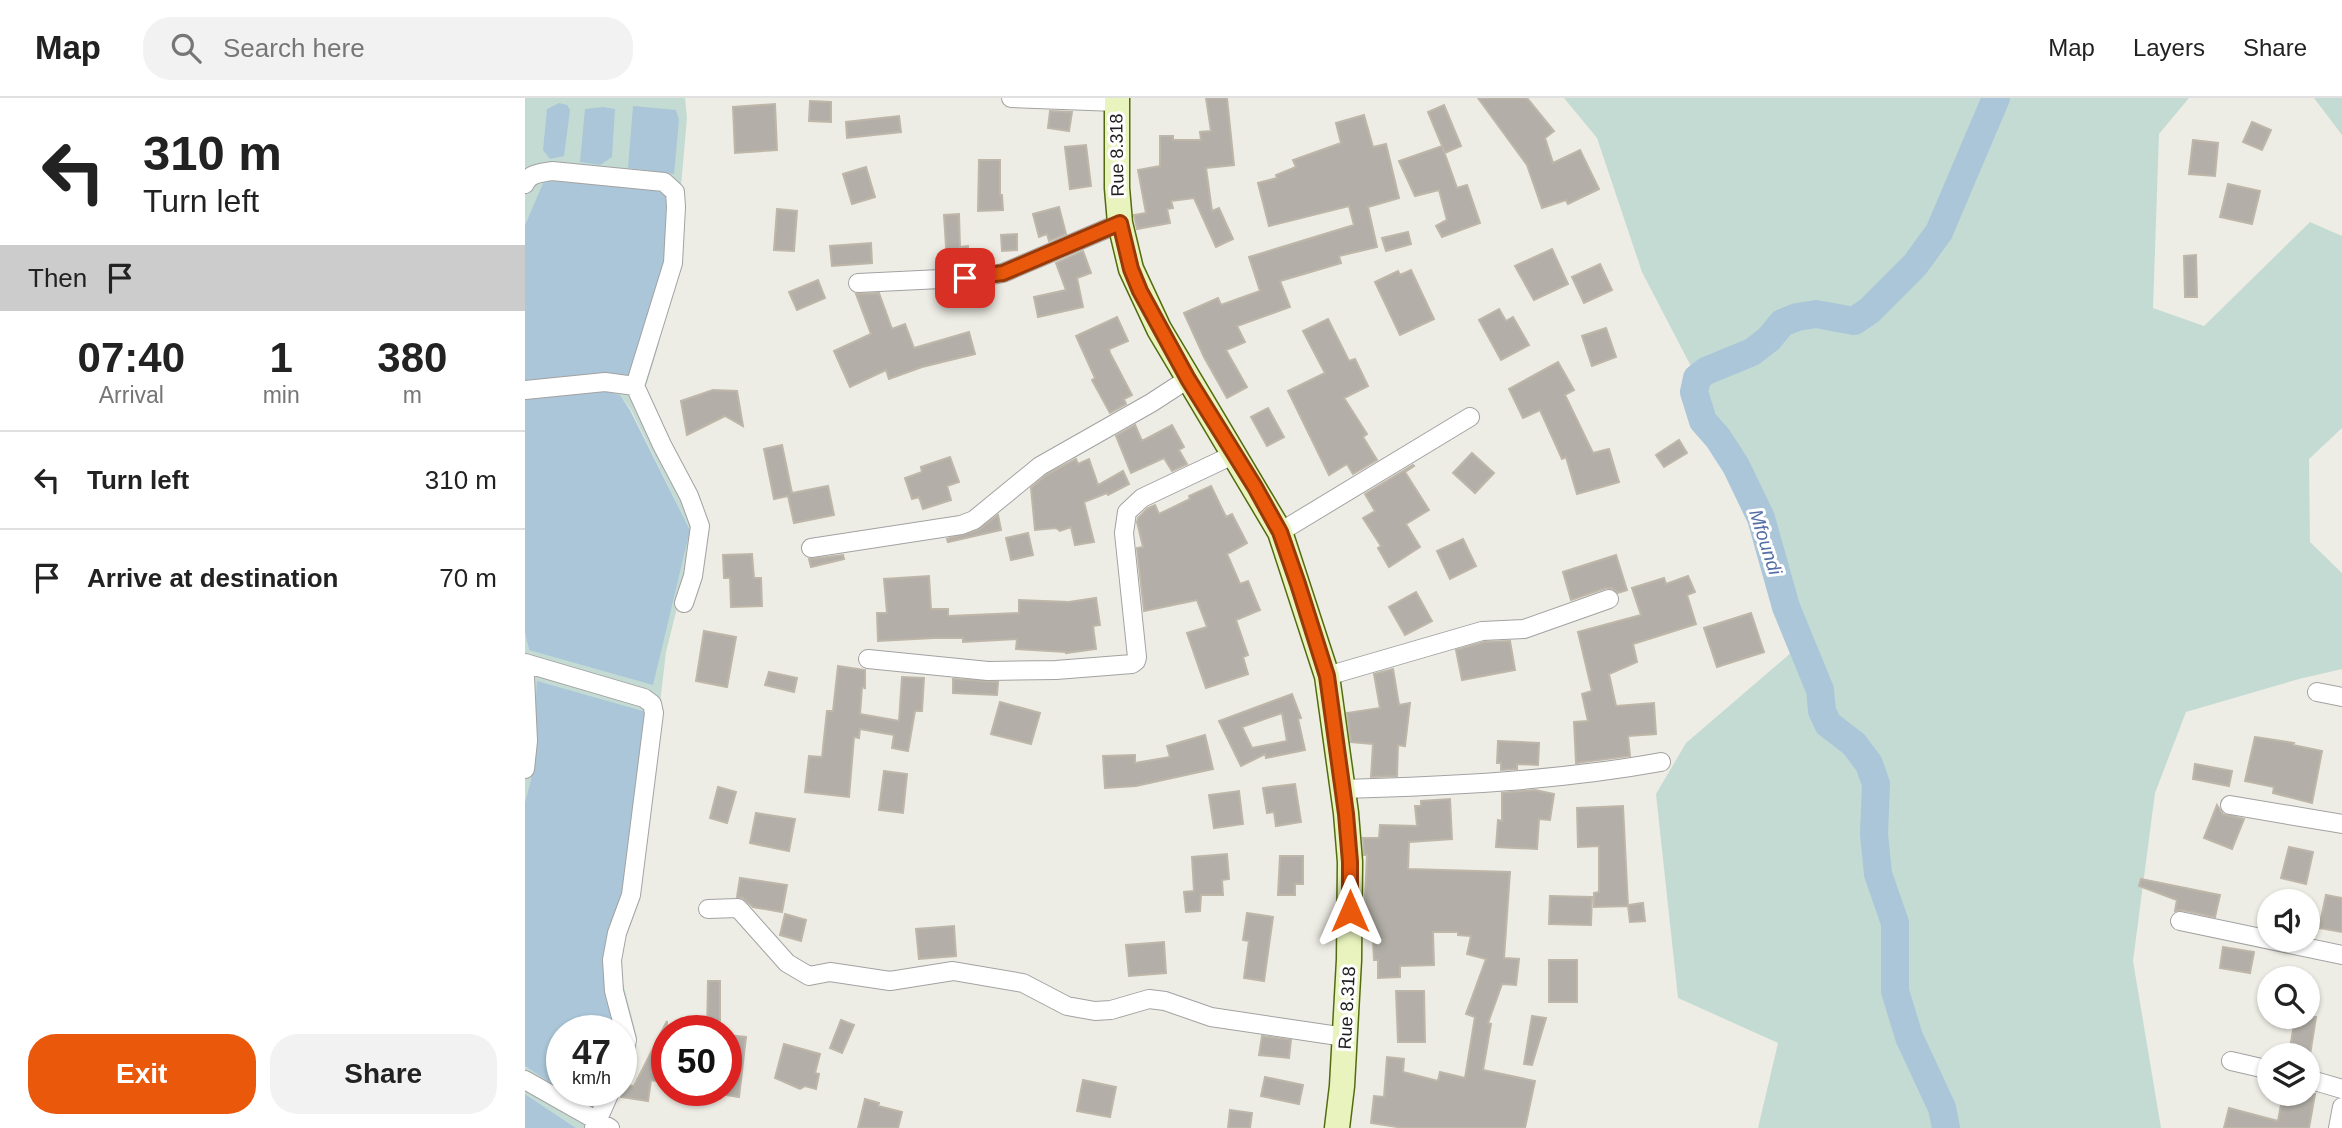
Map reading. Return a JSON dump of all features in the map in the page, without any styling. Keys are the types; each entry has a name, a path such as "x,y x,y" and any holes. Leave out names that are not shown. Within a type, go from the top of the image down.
{"main road":[{"name":"Rue 8.318","path":"1117,100 1117,188 1120,223 1131,269 1140,291 1188,379 1280,532 1327,676 1350,862 1349,960 1337,1128"}],"street":[{"path":"1011,98 1117,100"},
{"path":"525,184 535,174 552,171 664,182 675,192 673,263 635,386 689,496 700,526 692,576 684,603"},
{"path":"858,283 982,277 1003,273 1120,223"},
{"path":"811,548 961,525 974,520 1040,466 1188,379"},
{"path":"525,390 605,382 635,386"},
{"path":"1280,532 1470,418"},
{"path":"868,659 988,671 1056,670 1132,664 1137,657 1124,533 1127,512 1142,498 1235,454"},
{"path":"1327,676 1482,631 1524,629 1609,599"},
{"path":"525,663 644,698 652,704 654,713 631,895 617,933 612,960 614,991 620,1015"},
{"path":"525,677 529,741 525,769"},
{"path":"2317,692 2342,697"},
{"path":"1343,789 1567,777 1661,762"},
{"path":"2229,805 2342,824"},
{"path":"708,909 738,908 787,963 809,976 830,972 890,981 953,971 1023,983 1067,1006 1095,1011 1111,1010 1149,999 1165,1001 1211,1017 1345,1037"},
{"path":"2180,921 2342,955"},
{"path":"2231,1061 2257,1067"},
{"path":"525,1080 600,1125 606,1106"},
{"path":"2320,1083 2342,1089"},
{"path":"2338,1128 2342,1107"}],"shaded area":[{"path":"525,98 685,98 687,118 674,266 658,347 639,409 677,486 695,536 666,652 638,889 618,964 631,1015 611,1015 606,960 608,928 627,895 536,719 531,779 525,802 525,633 529,650 690,530 631,410 620,395 525,396 525,380 540,381 545,181 525,225"},
{"path":"1564,98 2189,98 2159,134 2153,308 2204,326 2310,222 2342,236 2342,428 2309,459 2310,542 2342,573 2342,669 2186,712 2155,793 2133,961 2161,1128 1758,1128 1778,1043 1678,998 1656,794 1686,743 1800,645 1757,510 1737,467 1701,415 1695,391 1697,378 1642,272 1597,138"},
{"path":"2314,98 2342,98 2342,135"},
{"path":"559,103 567,105 570,110 564,156 550,159 543,150 547,109"},
{"path":"633,106 676,110 679,120 674,174 628,168"},
{"path":"585,109 615,109 612,157 600,165 580,162"},
{"path":"544,181 667,186 670,260 634,377 525,380 525,225"},
{"path":"599,390 620,395 630,410 690,530 653,685 529,650 525,633 525,396"},
{"path":"537,681 646,712 627,895 608,928 606,960 611,1015 546,1015 546,1080 525,1066 525,802 531,779"},
{"path":"525,1066 546,1080 546,1106 612,1106 603,1128 576,1128 525,1094"},
{"path":"525,1094 576,1128 525,1128"}],"building":[{"path":"1206,98 1227,98 1234,165 1206,168 1212,211 1219,208 1233,239 1216,247 1194,198 1171,201 1173,208 1167,209 1170,223 1137,229 1134,215 1146,213 1138,170 1160,166 1160,136 1173,136 1173,140 1201,140 1200,132 1211,131"},
{"path":"1478,98 1527,98 1554,131 1545,138 1553,163 1580,150 1599,189 1568,204 1566,200 1542,208 1527,165"},
{"path":"810,101 831,102 831,122 809,121"},
{"path":"775,104 777,150 735,153 733,107"},
{"path":"1444,105 1461,146 1445,153 1428,112"},
{"path":"1050,111 1072,112 1069,131 1048,128"},
{"path":"1364,115 1373,147 1386,144 1399,198 1368,207 1377,247 1339,256 1341,263 1280,281 1290,307 1237,326 1245,342 1226,350 1247,387 1227,398 1184,313 1218,298 1221,305 1260,291 1249,257 1354,225 1349,206 1269,226 1258,183 1277,178 1276,175 1296,167 1293,160 1341,143 1336,123"},
{"path":"899,116 901,132 847,138 846,122"},
{"path":"2252,122 2271,130 2262,150 2243,142"},
{"path":"2193,140 2218,143 2215,176 2189,174"},
{"path":"1086,145 1091,186 1070,189 1065,147"},
{"path":"1442,146 1457,188 1467,185 1480,223 1442,237 1436,226 1447,220 1439,190 1415,196 1399,161"},
{"path":"979,160 1000,160 1003,210 978,211"},
{"path":"866,167 875,197 852,204 843,174"},
{"path":"2228,184 2260,191 2252,224 2220,217"},
{"path":"1059,207 1066,234 1049,241 1047,234 1039,237 1033,214"},
{"path":"777,209 797,211 794,251 774,250"},
{"path":"959,214 960,247 968,246 969,261 947,262 944,215"},
{"path":"1408,232 1411,244 1386,251 1382,238"},
{"path":"1017,234 1017,250 1002,251 1001,235"},
{"path":"871,243 872,263 832,266 830,246"},
{"path":"1552,249 1568,284 1534,300 1515,266"},
{"path":"1083,251 1091,273 1077,278 1083,307 1038,317 1034,297 1066,290 1056,263"},
{"path":"2196,255 2197,297 2185,297 2184,256"},
{"path":"1600,264 1612,290 1584,303 1572,277"},
{"path":"1411,270 1434,319 1400,335 1375,282 1398,271 1400,275"},
{"path":"818,280 825,298 797,310 789,292"},
{"path":"879,293 892,329 905,324 914,348 969,332 975,354 922,367 889,379 886,370 850,387 834,351 871,334 856,294"},
{"path":"1499,309 1506,321 1513,317 1529,345 1501,360 1479,320"},
{"path":"1117,317 1128,341 1109,349 1132,395 1124,399 1126,404 1110,413 1092,380 1095,378 1076,336"},
{"path":"1328,319 1349,361 1355,359 1368,386 1344,398 1367,434 1363,437 1377,460 1353,474 1347,464 1329,475 1288,391 1325,373 1303,331"},
{"path":"1606,328 1616,357 1592,366 1582,336"},
{"path":"1558,362 1574,390 1565,395 1593,453 1609,449 1619,482 1577,494 1566,457 1562,459 1540,410 1523,418 1509,389"},
{"path":"713,390 737,391 743,426 725,416 687,435 681,401"},
{"path":"1268,408 1284,437 1267,446 1251,417"},
{"path":"1135,425 1142,441 1172,425 1184,447 1179,450 1187,464 1172,471 1164,458 1131,473 1116,436"},
{"path":"1679,440 1687,453 1664,467 1656,455"},
{"path":"782,445 792,493 828,486 834,515 794,523 788,496 774,499 764,449"},
{"path":"1472,453 1494,473 1475,493 1453,473"},
{"path":"950,457 959,482 947,486 951,500 923,509 919,497 912,499 905,478 922,472 921,467"},
{"path":"1076,459 1078,464 1089,459 1098,485 1123,471 1129,484 1108,495 1107,493 1084,502 1094,542 1075,545 1071,527 1060,531 1056,528 1035,530 1031,488 1046,475"},
{"path":"1413,465 1405,472 1429,510 1406,524 1420,547 1389,567 1378,548 1381,546 1363,518 1375,511 1365,494"},
{"path":"1211,486 1226,517 1232,514 1247,543 1227,554 1240,584 1248,581 1260,610 1236,620 1248,655 1243,657 1248,674 1206,688 1187,633 1207,627 1197,600 1144,611 1137,548 1143,547 1137,522 1148,508 1155,505 1159,514"},
{"path":"998,515 1001,530 948,542 947,539 978,530"},
{"path":"1028,533 1033,555 1011,560 1006,538"},
{"path":"1463,539 1476,566 1450,579 1437,551"},
{"path":"752,554 754,578 761,578 762,606 731,607 730,578 724,578 723,555"},
{"path":"843,555 844,559 811,567 809,559"},
{"path":"1616,555 1627,590 1618,593 1612,588 1606,588 1571,600 1563,572"},
{"path":"929,576 931,609 948,609 948,616 1019,613 1019,600 1069,602 1096,598 1100,625 1093,626 1096,649 1066,653 1016,649 1017,639 963,642 963,638 878,641 877,613 887,613 884,579"},
{"path":"1688,576 1695,592 1687,595 1696,624 1633,644 1637,662 1609,674 1616,706 1654,703 1656,734 1628,736 1630,756 1576,763 1574,722 1588,721 1582,694 1592,691 1578,632 1641,615 1632,588 1664,578 1666,584"},
{"path":"1416,592 1432,621 1405,635 1389,607"},
{"path":"1751,613 1764,652 1717,667 1704,628"},
{"path":"704,631 736,637 727,687 696,681"},
{"path":"1510,641 1515,670 1462,680 1456,650 1484,642"},
{"path":"838,666 865,670 860,714 899,721 902,677 924,678 922,711 915,711 908,751 892,748 894,735 860,729 859,738 854,737 849,797 805,792 809,756 822,757 827,711 833,711"},
{"path":"1393,669 1399,705 1410,703 1405,746 1398,745 1397,776 1371,777 1373,744 1351,742 1347,713 1380,708 1374,674"},
{"path":"769,672 797,678 794,692 765,685"},
{"path":"953,679 998,682 997,695 953,693"},
{"path":"1292,694 1301,718 1298,719 1305,750 1266,758 1265,754 1241,766 1219,721","holes":["1282,713 1287,741 1252,748 1242,727"]},
{"path":"1000,702 1040,713 1031,744 991,734"},
{"path":"1205,735 1213,769 1136,786 1105,788 1103,756 1135,755 1135,763 1170,757 1167,746"},
{"path":"2255,737 2294,743 2293,745 2322,751 2312,803 2273,793 2274,787 2245,781"},
{"path":"1498,741 1539,743 1538,765 1517,764 1517,769 1501,770 1501,763 1497,763"},
{"path":"2195,764 2232,771 2229,786 2193,779"},
{"path":"884,771 907,774 903,813 879,810"},
{"path":"1295,784 1301,822 1276,826 1274,812 1267,813 1263,788"},
{"path":"718,787 736,792 727,823 710,818"},
{"path":"1535,790 1554,794 1550,820 1539,819 1537,849 1496,847 1498,820 1502,821 1502,793"},
{"path":"1239,791 1243,824 1214,828 1209,795"},
{"path":"1450,799 1452,839 1409,842 1408,869 1510,872 1504,958 1519,959 1516,985 1502,984 1488,1023 1491,1024 1483,1070 1535,1081 1525,1128 1404,1128 1371,1123 1374,1096 1384,1097 1387,1057 1404,1059 1403,1072 1438,1081 1440,1072 1465,1078 1475,1017 1466,1014 1486,959 1467,954 1471,936 1458,935 1458,932 1433,932 1434,965 1400,966 1400,977 1378,978 1378,960 1374,960 1372,920 1364,920 1367,855 1364,855 1363,838 1379,838 1380,825 1417,826 1415,806 1421,806 1421,801"},
{"path":"2217,805 2223,814 2244,819 2232,849 2204,838"},
{"path":"1623,806 1628,906 1594,907 1594,893 1599,892 1599,846 1578,847 1577,808"},
{"path":"756,813 795,819 789,851 750,843"},
{"path":"2289,847 2313,852 2306,884 2281,878"},
{"path":"1227,854 1229,879 1222,880 1223,895 1201,895 1200,911 1186,912 1184,892 1194,891 1192,857"},
{"path":"1280,856 1303,856 1303,884 1295,884 1295,895 1278,895"},
{"path":"740,878 787,885 782,912 753,907 743,898 737,897"},
{"path":"2141,879 2220,895 2215,917 2175,911 2177,900 2139,886"},
{"path":"2326,895 2342,898 2342,932 2320,928"},
{"path":"1550,896 1592,897 1591,925 1549,924"},
{"path":"1643,903 1645,921 1630,922 1628,905"},
{"path":"1247,913 1273,917 1264,981 1244,978 1249,941 1243,940"},
{"path":"785,914 806,920 801,941 780,935"},
{"path":"954,926 956,956 919,959 916,929"},
{"path":"1164,942 1166,973 1129,976 1126,945"},
{"path":"2223,947 2254,952 2250,973 2220,968"},
{"path":"1549,960 1577,960 1577,1002 1549,1002"},
{"path":"708,981 720,981 720,1015 707,1015"},
{"path":"1396,991 1424,991 1425,1042 1398,1042"},
{"path":"1532,1016 1546,1018 1532,1065 1524,1064"},
{"path":"841,1020 854,1025 842,1053 830,1048"},
{"path":"2293,1029 2314,1029 2312,1043 2291,1043"},
{"path":"1262,1036 1291,1040 1289,1058 1259,1055"},
{"path":"742,1037 746,1037 742,1071"},
{"path":"784,1044 820,1054 815,1073 819,1074 816,1089 805,1086 800,1089 775,1078"},
{"path":"651,1053 648,1101 637,1099 637,1080"},
{"path":"1265,1077 1303,1085 1299,1104 1261,1096"},
{"path":"1083,1080 1116,1087 1110,1117 1077,1111"},
{"path":"865,1099 879,1103 878,1106 902,1112 898,1128 858,1128"},
{"path":"2281,1106 2313,1106 2309,1128 2224,1128 2229,1108 2278,1121"},
{"path":"1230,1110 1252,1113 1250,1128 1228,1128"}],"waterway":[{"name":"Mfoundi","path":"1946,1128 1942,1108 1909,1037 1895,991 1895,923 1878,874 1874,834 1876,784 1869,764 1854,744 1828,724 1822,711 1820,690 1786,607 1761,518 1736,466 1703,421 1694,392 1697,378 1706,371 1752,352 1769,339 1782,323 1816,314 1854,321 1869,311 1915,265 1939,232 1996,98"}],"route":[{"path":"965,278 1003,273 1120,223 1131,269 1140,291 1188,379 1280,532 1298,584 1327,676 1346,814 1350,911"}]}
